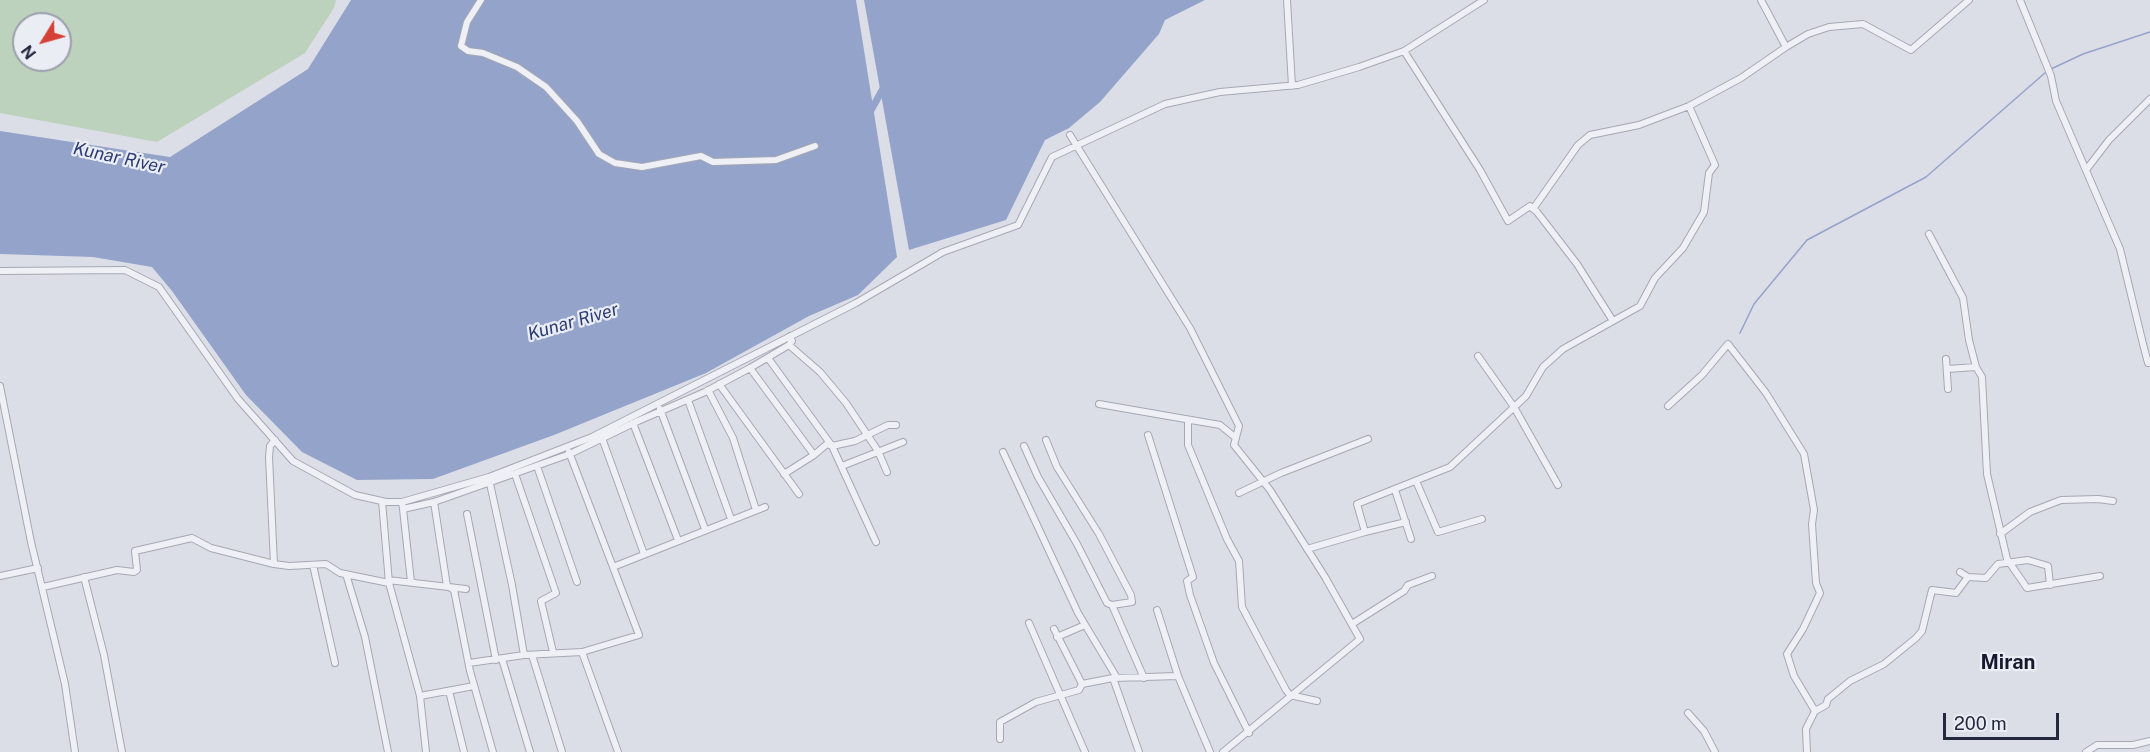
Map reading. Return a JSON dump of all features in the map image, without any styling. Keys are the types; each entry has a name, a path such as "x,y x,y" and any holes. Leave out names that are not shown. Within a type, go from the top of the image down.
{"street":[{"path":"482,0 467,22 461,46 468,51 483,53 517,67 546,87 577,122 599,154 615,163 642,167 701,156 713,162 776,160 815,146"},
{"path":"1287,0 1292,86"},
{"path":"0,271 125,270 159,287 238,399 293,461 355,495 402,506 434,502 567,446 658,403 856,303 943,252 1018,225 1052,157 1166,104 1220,93 1292,86 1404,51 1484,0"},
{"path":"1761,0 1786,47"},
{"path":"1533,209 1578,145 1590,135 1639,125 1689,106 1741,78 1808,34 1830,27 1863,24 1911,50 1969,0"},
{"path":"2020,0 2051,76 2056,101 2120,249 2145,354 2148,363 2150,361"},
{"path":"1404,51 1480,170 1508,221 1530,206 1577,264 1613,321"},
{"path":"2086,170 2109,140 2150,99"},
{"path":"1365,532 1357,504 1450,467 1526,396 1543,367 1563,349 1640,306 1655,278 1683,248 1704,212 1709,173 1714,165 1689,106"},
{"path":"1070,135 1190,328 1239,426 1234,446 1263,481 1307,549 1360,639 1290,695 1249,733 1225,750"},
{"path":"1929,234 1963,298 1969,340 1976,367 1982,377 1984,454 2000,534 2010,563 2027,588 2100,576"},
{"path":"402,506 489,479 515,474 570,454 633,423 688,400 750,368 789,345 792,341 790,336"},
{"path":"1668,406 1702,375 1728,344 1766,393 1804,454 1814,510 1812,524 1816,584 1820,593 1803,629 1787,654 1794,676 1815,711"},
{"path":"789,345 820,372 846,403 878,451 887,472"},
{"path":"1478,356 1514,407 1558,485"},
{"path":"768,358 832,446 876,542"},
{"path":"1946,359 1948,389"},
{"path":"1947,369 1976,367"},
{"path":"750,368 814,455"},
{"path":"720,384 799,494"},
{"path":"0,386 65,684 75,752"},
{"path":"708,390 733,438 756,510"},
{"path":"688,400 731,519"},
{"path":"658,403 705,529"},
{"path":"1099,404 1220,425 1236,438"},
{"path":"1188,420 1188,445 1227,539 1239,561 1242,607 1290,695 1317,701"},
{"path":"633,423 678,540"},
{"path":"784,474 827,444 832,446 867,437 888,425 896,425"},
{"path":"1148,435 1194,577 1187,581 1190,595 1214,663 1249,733"},
{"path":"602,438 644,554"},
{"path":"1239,493 1263,481 1368,439"},
{"path":"274,564 269,457 270,446 275,440"},
{"path":"1024,446 1038,477 1077,544 1107,603 1112,605 1132,603 1131,595 1099,534 1057,467 1046,440"},
{"path":"842,466 903,442"},
{"path":"469,663 553,652 582,652 639,635 567,446"},
{"path":"1003,452 1085,625 1115,678 1139,752"},
{"path":"537,466 577,582"},
{"path":"515,474 556,593 541,601 553,652"},
{"path":"489,479 512,585 524,655"},
{"path":"1416,481 1438,532 1482,519"},
{"path":"1395,490 1412,539"},
{"path":"2000,534 2036,508 2061,500 2113,501"},
{"path":"382,501 388,582 420,696 426,752"},
{"path":"434,502 447,586"},
{"path":"402,506 411,582"},
{"path":"613,567 765,507"},
{"path":"467,514 499,659 530,752"},
{"path":"1307,549 1406,522"},
{"path":"43,587 117,570 134,572 137,570 135,551 192,538 211,548 274,564 326,564 346,574 388,582 411,582 466,589"},
{"path":"1960,572 1968,577 1986,579 1998,564 2028,560 2048,566 2050,585"},
{"path":"313,565 335,663"},
{"path":"0,576 38,567"},
{"path":"346,574 365,637 388,752"},
{"path":"1352,624 1404,591 1408,585 1432,576"},
{"path":"84,577 104,655 123,752"},
{"path":"1807,752 1806,729 1815,711 1826,705 1828,699 1850,681 1884,664 1916,638 1922,631 1932,590 1956,593 1968,577"},
{"path":"447,586 454,590 474,686 493,752"},
{"path":"1112,605 1143,678"},
{"path":"1157,610 1178,676 1210,752"},
{"path":"1029,623 1085,752"},
{"path":"1057,637 1085,625"},
{"path":"1054,629 1082,684"},
{"path":"582,652 618,752"},
{"path":"532,655 562,752"},
{"path":"1082,684 1115,678 1178,676"},
{"path":"1000,739 1000,722 1036,702 1079,690 1082,684"},
{"path":"420,696 474,686"},
{"path":"448,691 464,752"},
{"path":"1688,713 1704,731 1715,752"},
{"path":"2085,752 2097,746 2133,745 2150,741"},
{"path":"1225,750 1236,752"}],"green space":[{"path":"0,0 336,0 334,8 305,53 157,142 0,113"}],"water":[{"path":"351,0 856,0 897,257 858,295 809,316 706,373 554,435 433,479 357,480 302,452 246,395 172,291 152,267 93,257 0,254 0,131 170,157 308,69"},
{"path":"864,0 1205,0 1165,20 1159,34 1100,102 1069,128 1045,140 1006,220 909,250"}],"waterway":[{"path":"2051,69 2083,54 2150,32"},
{"path":"1740,333 1754,304 1807,240 1926,177 2046,72"},
{"name":"Kunar River","path":"870,112 885,85"}],"district":[{"name":"Miran","path":"2008,663"}]}
